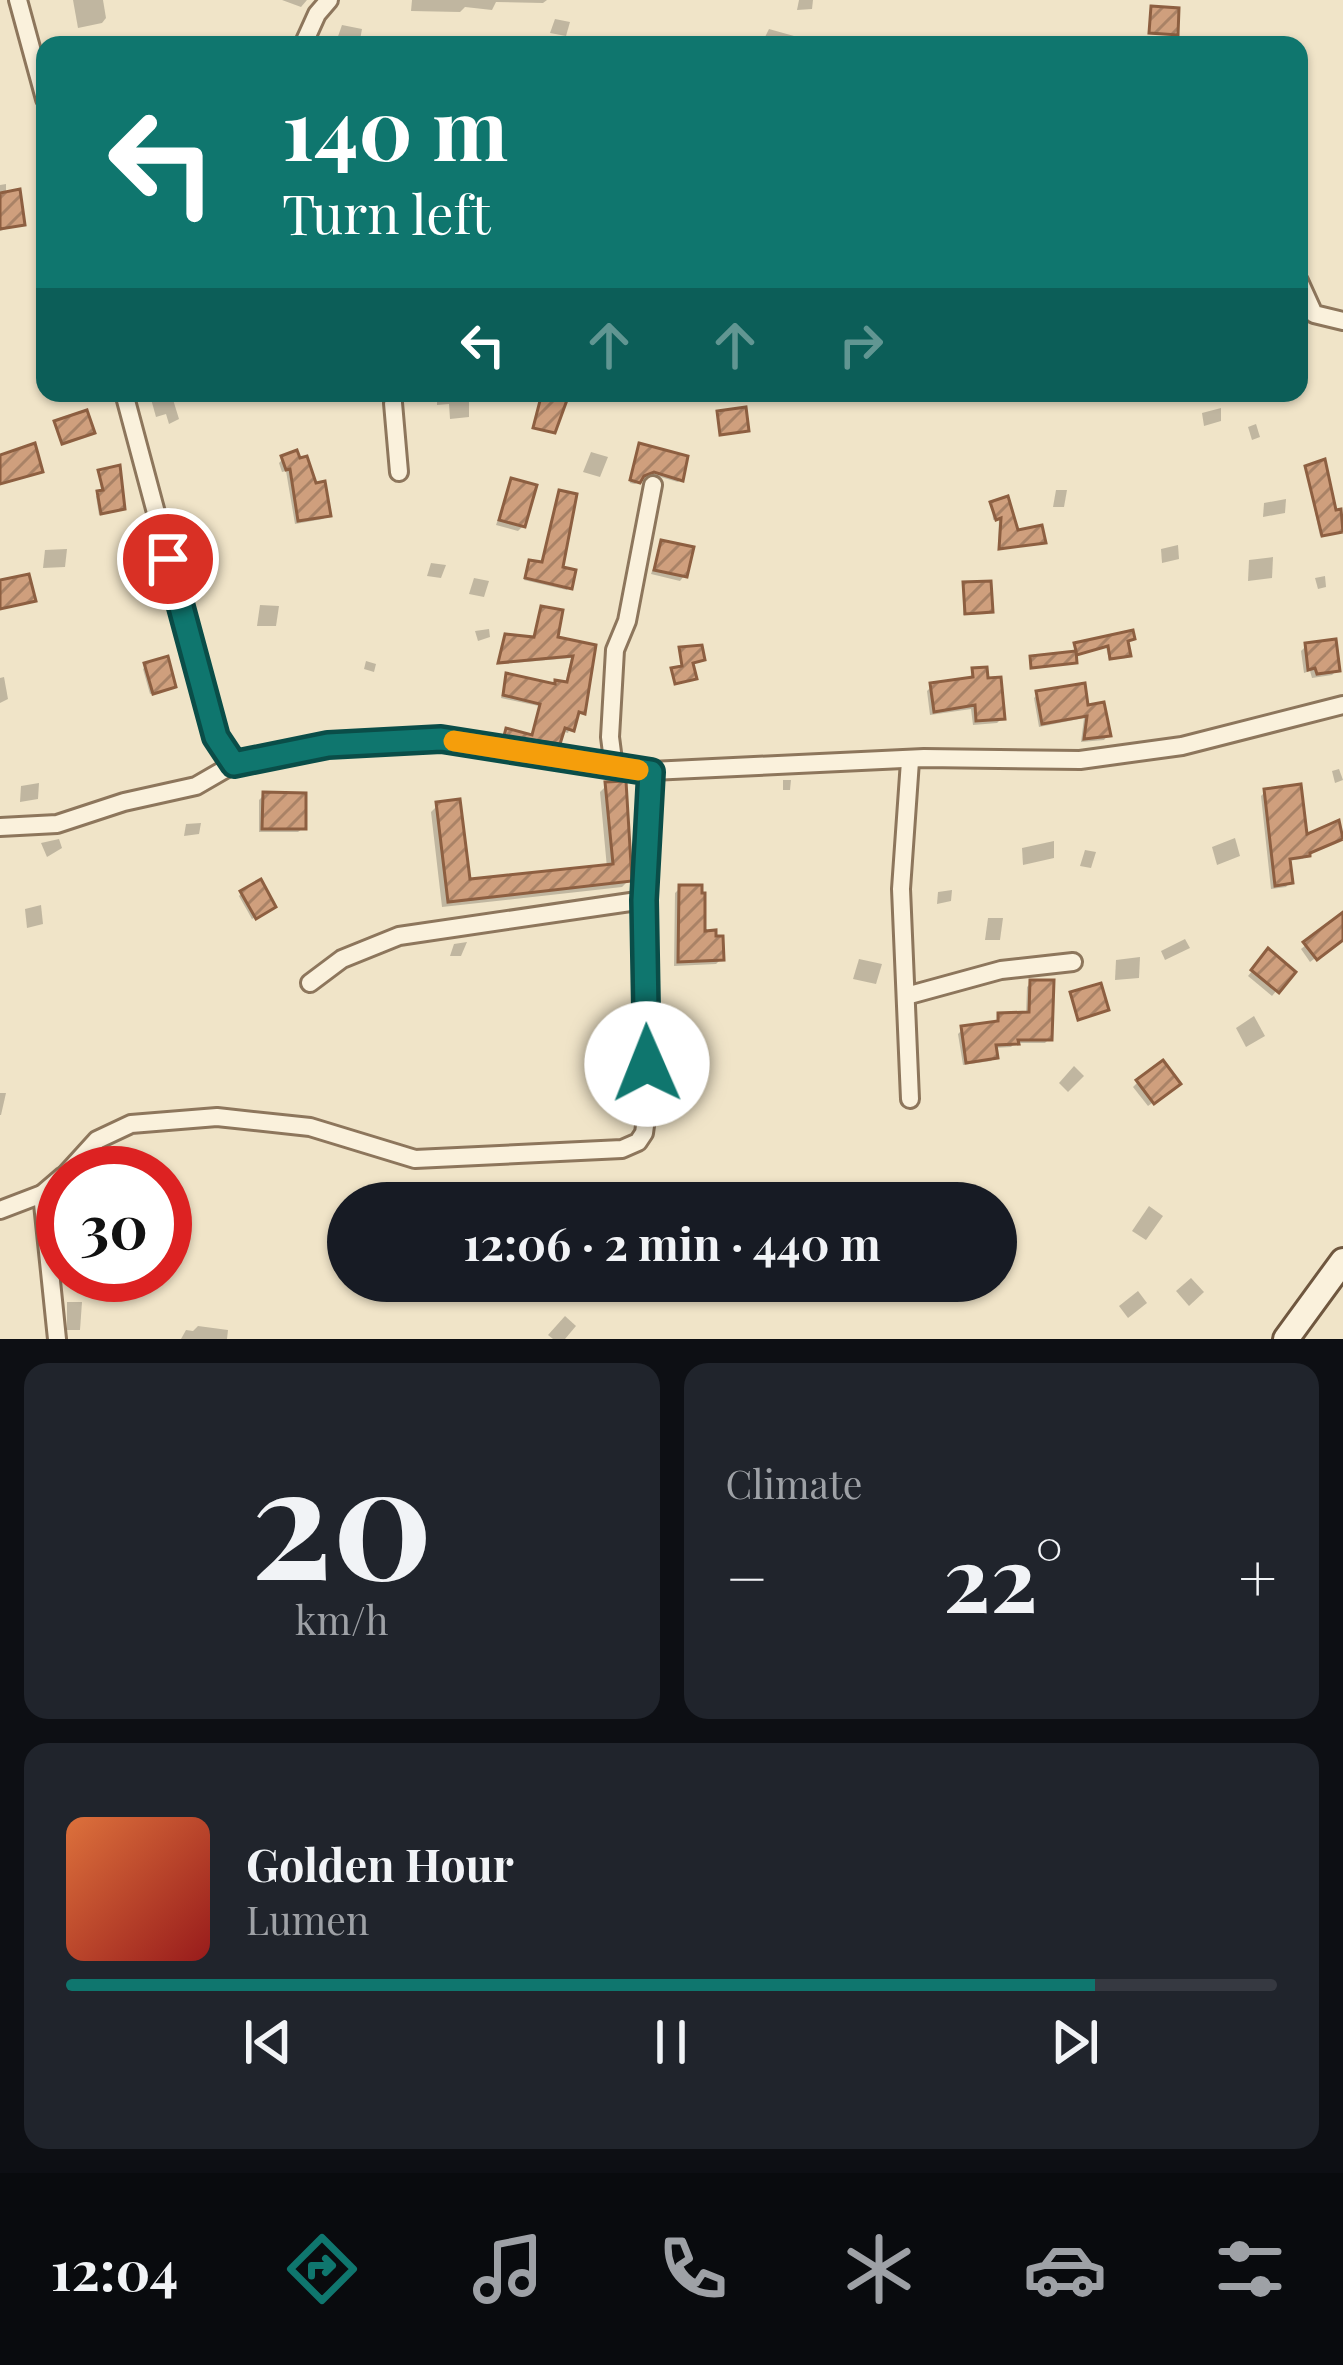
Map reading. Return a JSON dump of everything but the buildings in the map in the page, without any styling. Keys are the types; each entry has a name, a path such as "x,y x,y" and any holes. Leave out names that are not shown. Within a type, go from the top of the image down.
{"street":[{"path":"19,0 36,65"},
{"path":"307,36 329,0"},
{"path":"1308,301 1314,314 1343,321"},
{"path":"126,402 216,737 234,764"},
{"path":"393,403 399,472"},
{"path":"614,768 610,737 615,650 627,621 653,485"},
{"path":"0,827 57,824 196,786 234,764 328,745 441,739 651,772 924,758 1080,760 1182,746 1343,705"},
{"path":"910,761 902,889 910,1099"},
{"path":"91,1146 131,1124 217,1117 310,1127 415,1159 584,1152 622,1149 638,1142 648,1104 644,900 651,772"},
{"path":"310,983 342,959 399,936 644,900"},
{"path":"905,996 1001,970 1073,962"},
{"path":"0,1210 36,1195"},
{"path":"1286,1339 1335,1290 1343,1261"},
{"path":"53,1302 57,1339"}],"slow traffic":[{"path":"454,741 638,770"}],"route":[{"path":"168,559 216,737 234,764 328,745 441,739 651,772 644,900 647,1064"}]}
